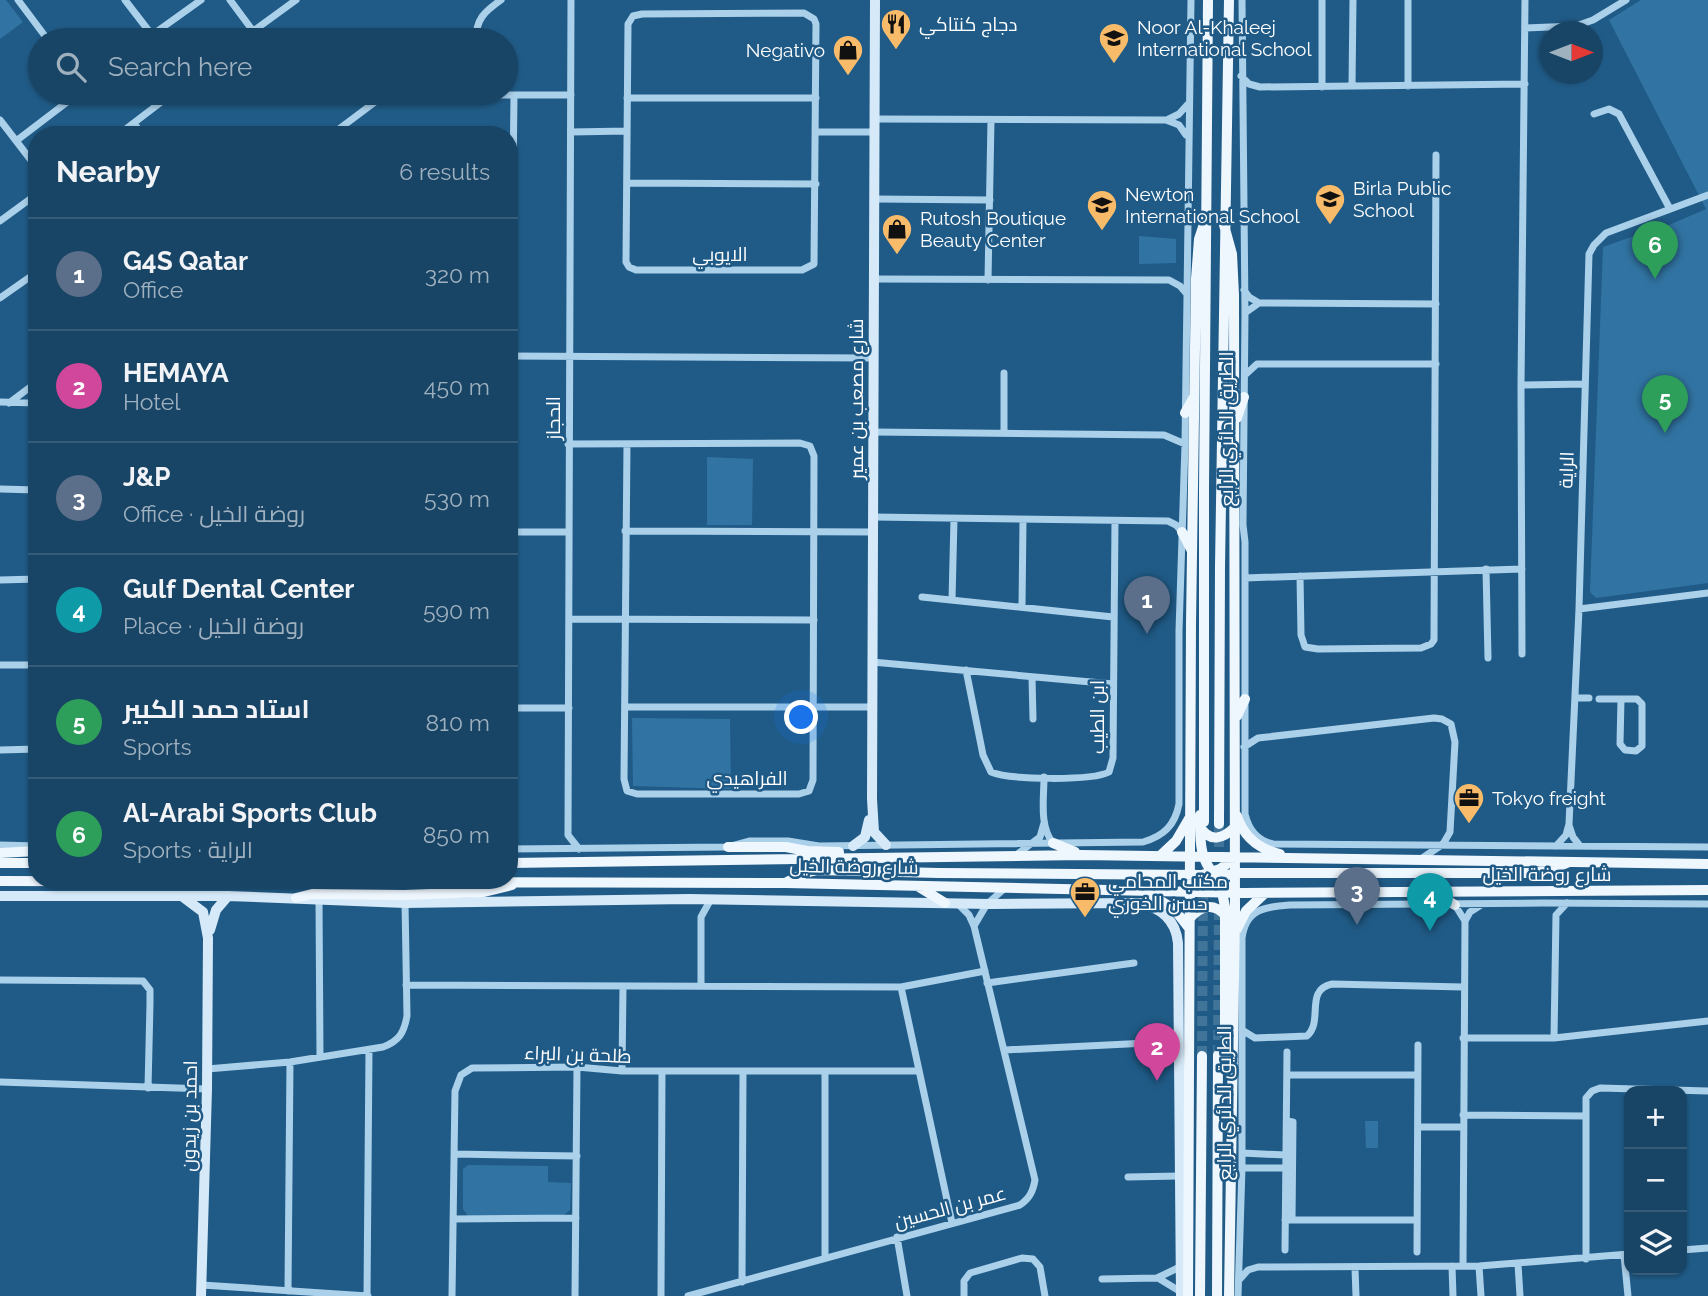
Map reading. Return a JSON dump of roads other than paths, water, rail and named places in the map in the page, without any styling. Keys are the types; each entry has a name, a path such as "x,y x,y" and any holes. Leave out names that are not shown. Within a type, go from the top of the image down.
{"main road":[{"name":"الطريق الدائري الرابع","path":"1202,825 1208,0"},
{"name":"الطريق الدائري الرابع","path":"1220,824 1220,566 1229,0"},
{"path":"1206,218 1199,239 1197,259 1191,814 1196,857 1213,876 1235,893"},
{"path":"1224,225 1233,254 1239,725 1235,803 1229,1296"},
{"path":"1184,417 1195,394"},
{"path":"1234,428 1244,397"},
{"path":"1182,532 1194,557"},
{"path":"1235,536 1245,555"},
{"path":"1184,1295 1189,1192 1190,875 1202,825 1199,698 1191,659"},
{"path":"1239,725 1245,699"},
{"path":"1235,803 1240,824 1252,841 1261,848 1293,859"},
{"path":"1160,856 1176,841 1191,814"},
{"path":"1202,825 1209,837 1216,838 1223,837 1235,827"},
{"path":"1053,843 1081,855"},
{"path":"728,847 786,847 807,851 866,853 890,858"},
{"path":"0,853 28,850"},
{"name":"شارع روضة الخيل","path":"518,863 1081,855 1708,864"},
{"path":"1190,891 1235,858"},
{"path":"786,883 805,873 818,870 1213,876 1235,873 1534,873 1570,862"},
{"path":"0,863 28,863"},
{"path":"1213,876 1222,892 1225,915 1226,1046 1233,1080"},
{"name":"شارع روضة الخيل","path":"0,881 28,881"},
{"name":"شارع روضة الخيل","path":"518,882 917,885 1235,893 1708,890"},
{"path":"917,885 951,903"},
{"path":"296,898 312,894 404,895 502,889"},
{"path":"1140,890 1164,901 1190,923"},
{"path":"1432,892 1455,905"},
{"path":"1235,935 1246,911 1265,893"},
{"path":"1190,923 1200,908 1207,906 1214,907 1225,915"},
{"name":"الطريق الدائري الرابع","path":"1217,1055 1217,1296"},
{"name":"الطريق الدائري الرابع","path":"1200,1296 1202,1056"},
{"path":"1233,1123 1242,1112"},
{"path":"1230,1201 1240,1214"}],"street":[{"path":"18,0 39,28"},
{"path":"125,0 142,28"},
{"path":"162,28 201,0"},
{"path":"230,0 251,28"},
{"path":"257,28 296,0"},
{"path":"477,28 478,19 485,10 501,0"},
{"name":"الحجاز","path":"568,835 571,0"},
{"name":"شارع مصعب بن عمير","path":"875,0 872,799 874,832 886,845"},
{"path":"1182,532 1191,0"},
{"name":"الطريق الدائري الرابع","path":"1242,0 1245,699"},
{"path":"1322,0 1322,87"},
{"path":"1352,86 1353,0"},
{"path":"1408,0 1408,86"},
{"path":"1522,654 1521,385 1525,0"},
{"path":"1525,28 1576,26 1593,20 1621,1"},
{"name":"الايوبي","path":"642,13 810,15 816,24 816,98 814,264 809,268 636,270 629,267 626,262 628,24 633,16 642,13"},
{"path":"1241,76 1249,84 1260,87 1525,84"},
{"path":"1241,101 1249,92 1260,87"},
{"path":"518,96 571,95"},
{"path":"627,99 816,98"},
{"path":"1166,120 1179,114 1188,104"},
{"path":"36,126 63,105"},
{"path":"130,126 157,105"},
{"path":"343,126 373,105"},
{"path":"513,126 514,105"},
{"path":"1594,114 1609,109 1619,114 1670,209"},
{"path":"0,120 28,156"},
{"path":"875,120 1166,120 1179,125 1187,137"},
{"path":"988,280 991,120"},
{"path":"571,132 627,131"},
{"path":"16,141 28,132"},
{"path":"816,132 874,132"},
{"path":"1300,576 1301,635 1305,647 1421,648 1434,640 1436,155"},
{"path":"627,183 816,184"},
{"name":"الراية","path":"1556,846 1566,835 1569,824 1579,609 1589,254 1606,233 1708,195"},
{"path":"874,200 990,200"},
{"path":"0,221 28,201"},
{"path":"1169,281 1187,268"},
{"path":"0,298 28,278"},
{"path":"873,279 1169,281 1180,286 1186,293"},
{"path":"1244,290 1259,303 1436,304"},
{"path":"1245,313 1259,303"},
{"path":"1244,352 1257,364 1436,364"},
{"path":"518,356 873,358"},
{"path":"1244,376 1257,364"},
{"path":"1003,433 1004,373"},
{"path":"1521,385 1585,384"},
{"path":"9,403 28,389"},
{"path":"0,402 28,403"},
{"path":"1164,435 1175,431 1184,417"},
{"path":"873,432 1164,435 1185,444"},
{"name":"الفراهيدي","path":"568,444 627,444 805,444 810,446 814,456 815,531 813,780 810,791 799,794 637,794 627,791 624,779 627,444"},
{"path":"0,489 28,490"},
{"path":"1168,521 1182,509"},
{"path":"873,517 1168,521 1182,532"},
{"path":"952,600 954,519"},
{"path":"1023,520 1023,607"},
{"name":"ابن الطيب","path":"966,670 983,755 991,772 1006,776 1095,777 1109,772 1113,758 1115,521"},
{"path":"625,531 873,532"},
{"path":"518,532 569,532"},
{"name":"شارع روضة الخيل","path":"518,849 728,847 750,841 788,841 819,846 1143,842 1167,831 1173,823 1179,804 1182,532"},
{"path":"1486,569 1488,658"},
{"path":"1245,578 1522,569"},
{"path":"0,580 28,579"},
{"path":"1579,609 1708,593"},
{"path":"922,597 1114,617"},
{"path":"569,619 814,620"},
{"path":"872,662 1113,684"},
{"path":"0,665 28,665"},
{"path":"1032,677 1033,719"},
{"path":"1575,698 1589,698"},
{"path":"1599,699 1621,699 1637,699 1642,704 1643,746 1639,751 1625,751 1620,744 1621,699"},
{"path":"625,707 872,707"},
{"path":"518,708 569,708"},
{"path":"1244,747 1258,738 1442,719 1451,724 1455,742 1450,832 1446,841 1421,859"},
{"path":"1239,725 1258,738"},
{"path":"1239,725 1244,747 1247,824 1263,841 1273,844 1708,847"},
{"path":"0,750 28,750"},
{"path":"1044,777 1044,819 1048,836 1053,843"},
{"name":"شارع مصعب بن عمير","path":"853,846 867,834 872,799"},
{"path":"1016,856 1040,836 1044,819"},
{"name":"الراية","path":"1569,824 1573,837 1580,846"},
{"path":"1450,832 1458,847"},
{"path":"555,849 568,835 579,849"},
{"path":"0,845 28,848"},
{"path":"974,926 987,904 1009,887"},
{"name":"شارع روضة الخيل","path":"0,896 228,896 405,903 689,899 987,904 1139,902 1158,909 1173,923 1178,943 1178,1034"},
{"name":"احمد بن زيدون","path":"208,938 216,910 228,896"},
{"name":"احمد بن زيدون","path":"182,897 202,912 208,938 208,1089 201,1296"},
{"path":"319,899 320,1057"},
{"path":"689,899 701,916"},
{"path":"701,986 701,916 710,899"},
{"path":"208,1069 289,1062 369,1050 383,1047 400,1037 407,1016 405,903"},
{"name":"عمر بن الحسين","path":"688,1296 1020,1205 1027,1200 1035,1180 974,926 969,915 951,903"},
{"path":"1544,903 1556,915"},
{"path":"1554,1038 1556,915 1567,903"},
{"path":"1463,1266 1465,921 1470,912 1482,904"},
{"path":"1465,921 1455,905 1708,904"},
{"name":"الطريق الدائري الرابع","path":"1238,1296 1242,1153 1241,938 1247,921 1264,908 1290,905 1455,905"},
{"path":"988,983 1134,962"},
{"path":"406,985 901,987 985,971"},
{"path":"0,980 143,981 150,990 148,1088"},
{"path":"1242,1049 1247,1041 1255,1038 1307,1036 1314,1026 1317,994 1332,984 1463,987"},
{"path":"622,1071 623,986"},
{"path":"901,987 952,1223"},
{"path":"1005,1050 1168,1042 1189,1021"},
{"path":"1463,1038 1554,1038 1708,1021"},
{"path":"1242,1030 1255,1038"},
{"path":"1178,1034 1179,1177 1184,1295"},
{"path":"1168,1042 1178,1050"},
{"path":"1417,1252 1418,1045"},
{"path":"202,1284 368,1296 369,1050"},
{"path":"1287,1052 1286,1168 1289,1220"},
{"path":"288,1291 289,1062"},
{"path":"575,1296 577,1067"},
{"name":"طلحة بن البراء","path":"452,1296 455,1091 457,1082 472,1068 577,1067 662,1072 919,1071"},
{"path":"661,1296 662,1072"},
{"path":"742,1282 744,1072"},
{"path":"825,1072 825,1257"},
{"path":"1287,1075 1418,1075"},
{"path":"0,1082 208,1089"},
{"path":"1586,1259 1586,1098 1592,1091 1600,1088 1708,1091"},
{"path":"1463,1115 1586,1116"},
{"path":"1285,1250 1289,1220 1293,1122 1287,1121"},
{"path":"1418,1127 1463,1127"},
{"path":"1242,1153 1286,1155"},
{"path":"454,1154 577,1156"},
{"path":"1241,1168 1286,1168"},
{"path":"1129,1177 1179,1177"},
{"path":"1179,1177 1189,1192"},
{"path":"453,1219 576,1218"},
{"path":"1289,1220 1417,1220"},
{"path":"897,1237 907,1296"},
{"path":"1687,1250 1707,1248"},
{"path":"1239,1254 1249,1264 1258,1267"},
{"path":"1238,1282 1248,1270 1258,1267 1479,1266 1624,1255"},
{"path":"964,1296 964,1281 970,1273 1027,1258 1040,1267 1045,1296"},
{"path":"1518,1264 1520,1296"},
{"path":"1102,1279 1157,1278 1182,1266"},
{"path":"1452,1266 1453,1296"},
{"path":"1479,1266 1481,1296"},
{"path":"1355,1268 1356,1296"},
{"path":"1627,1275 1628,1296"},
{"path":"1157,1278 1184,1295"}],"tunnel":[{"path":"1219,824 1219,877"},
{"path":"1202,1056 1203,885"},
{"path":"1218,1055 1219,904"}],"place":[{"name":"دجاج كنتاكي","path":"896,51"},
{"name":"Noor Al-Khaleej International School","path":"1114,65"},
{"name":"Negativo","path":"848,77"},
{"name":"Birla Public School","path":"1330,226"},
{"name":"Newton International School","path":"1102,232"},
{"name":"Rutosh Boutique Beauty Center","path":"897,256"},
{"name":"Al-Arabi Sports Club","path":"1655,279"},
{"name":"استاد حمد الكبير","path":"1665,433"},
{"name":"G4S Qatar","path":"1147,634"},
{"name":"Tokyo freight","path":"1469,825"},
{"name":"مكتب المحامي حسن الخوري","path":"1085,919"},
{"name":"J&P","path":"1357,925"},
{"name":"Gulf Dental Center","path":"1430,931"},
{"name":"HEMAYA","path":"1157,1081"}]}
